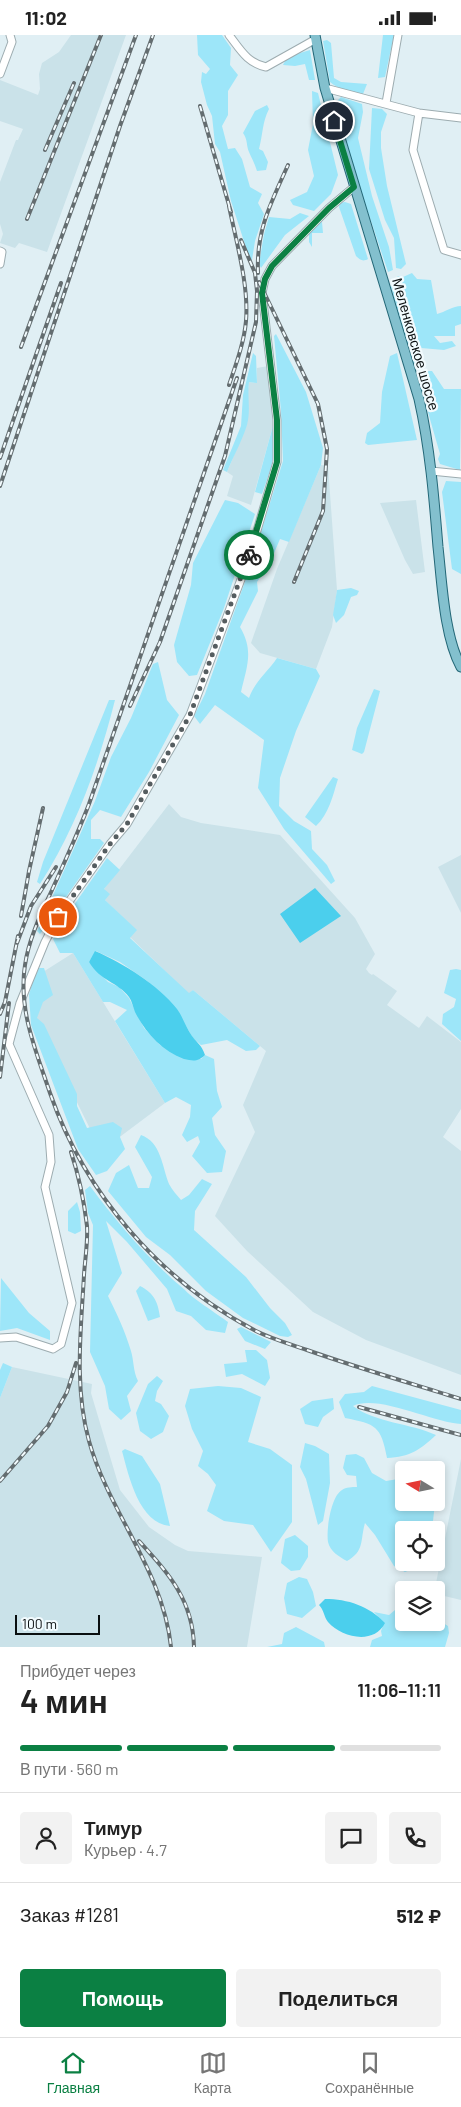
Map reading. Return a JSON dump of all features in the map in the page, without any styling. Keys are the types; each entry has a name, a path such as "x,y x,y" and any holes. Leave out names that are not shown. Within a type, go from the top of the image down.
{"main road":[{"name":"Меленковское шоссе","path":"315,37 325,89 419,399 427,436 442,588 449,629 461,667"}],"street":[{"path":"0,74 12,42 10,35"},
{"path":"229,35 247,59 257,65 266,67 315,37"},
{"path":"386,103 398,35"},
{"path":"325,89 386,103 419,113 461,118"},
{"path":"419,113 413,150 444,250 461,255"},
{"path":"0,1338 16,1337 53,1349 61,1344 72,1303 45,1187 52,1162 49,1135 9,1044 13,1022 45,942 58,917 110,844 127,824 190,715 248,558 277,462 277,420 262,293 265,279 272,266 329,208 354,187"},
{"path":"0,251 2,253 0,264"},
{"path":"431,471 461,474"}],"shaded area":[{"path":"71,35 126,35 47,252 19,243 15,248 0,243 3,234 0,224 0,182 16,140 18,140 23,129 0,121 0,80 38,95 40,89 39,74 42,63 59,52"},
{"path":"197,35 222,35 231,48 230,65 238,75 228,91 228,115 222,126 228,149 235,148 242,159 250,187 262,194 258,203 264,214 255,241 252,260 250,260 231,201 220,152 215,144 212,116 201,82 202,72 206,74 210,69 198,55"},
{"path":"383,35 394,35 385,77 378,78"},
{"path":"327,40 331,43 334,78 341,82 367,84 363,94 346,91 330,82 323,41"},
{"path":"310,50 315,80 309,80 305,64 295,66 283,65 287,57"},
{"path":"312,91 318,93 338,175 331,194 314,211 293,205 290,200 307,192 314,176 308,150 313,124"},
{"path":"341,97 362,104 363,112 358,138 372,196 389,247 393,270 388,272 340,128 337,101"},
{"path":"267,105 269,109 259,149 263,151 268,162 266,170 257,171 243,133 255,111"},
{"path":"372,108 382,109 387,114 381,132 381,148 387,186 406,264 401,269 396,268 394,238 385,220 369,169"},
{"path":"340,203 351,204 368,259 366,260 359,259 356,256 339,207"},
{"path":"300,213 309,216 285,235 261,268 259,264 269,217 290,219"},
{"path":"322,222 323,233 312,233 312,247 309,242 309,231"},
{"path":"412,273 417,279 431,280 437,314 461,306 461,324 455,326 455,336 434,336 440,343 452,341 456,346 444,350 421,348 422,356 419,366 414,365 410,353 412,347 407,344 391,287 398,276 403,277"},
{"path":"276,334 306,392 323,448 321,465 289,542 280,539 272,558 269,559 254,555 283,461 281,411 274,336"},
{"path":"253,353 256,356 257,383 249,382 247,425 227,472 223,470 241,426 243,395"},
{"path":"397,353 417,440 368,445 365,443 367,433 380,423 382,392 390,356"},
{"path":"268,366 274,422 251,505 227,496 233,476 227,472 247,424 249,382 257,383 257,368"},
{"path":"422,371 432,371 444,389 461,389 460,470 440,464 438,459 440,454 417,374"},
{"path":"274,422 276,431 275,449 262,494 255,492"},
{"path":"321,465 328,466 337,590 332,627 316,669 260,653 251,643 277,569"},
{"path":"446,481 461,482 461,574 452,569 442,492"},
{"path":"225,500 238,503 255,514 224,608 197,675 189,676 177,662 174,645 191,585 193,563"},
{"path":"416,500 425,572 413,574 380,503"},
{"path":"252,562 264,565 264,572 257,582 258,591 240,627 248,651 247,666 241,692 249,698 258,682 277,658 316,669 320,676 296,731 280,778 279,806 294,821 311,831 312,849 327,865 335,881 331,884 284,829 258,788 264,740 215,705 200,724 194,716 205,694"},
{"path":"351,588 359,591 357,595 351,597 344,615 336,623 333,615 337,590"},
{"path":"158,662 167,700 179,715 149,772 121,817 100,810 91,820 91,839 100,839 104,843 40,934 37,931 95,801 111,757 131,718 153,664"},
{"path":"374,689 380,691 362,754 352,750 357,728"},
{"path":"109,700 115,700 94,772 65,841 40,884 37,882 43,862"},
{"path":"333,777 338,779 332,798 324,816 316,826 305,817"},
{"path":"169,804 181,817 201,823 280,835 355,918 375,954 366,969 369,973 397,991 387,1005 419,1028 427,1016 461,1042 461,1109 443,1137 461,1151 461,1375 366,1340 313,1312 247,1251 215,1216 255,1132 243,1105 266,1051 193,990 189,994 130,937 136,930 105,900 104,889"},
{"path":"461,855 461,913 438,867"},
{"path":"107,858 120,870 104,889 110,894 105,900 137,930 130,938 189,993 193,990 260,1046 256,1050 246,1051 227,1040 201,1045 193,1038 176,1009 146,980 120,962 96,951 89,962 108,982 119,987 129,998 144,1028 160,1045 201,1059 205,1055 214,1059 217,1091 222,1107 212,1118 215,1135 226,1151 222,1172 207,1173 192,1156 200,1142 198,1136 187,1142 182,1135 190,1117 191,1105 176,1097 165,1103 115,1021 127,1010 110,1002 103,1002 73,953 60,953 53,939"},
{"path":"315,888 341,916 300,943 280,914"},
{"path":"95,951 128,968 160,991 177,1009 205,1055 195,1060 184,1059 161,1046 149,1034 139,1019 132,1002 125,992 93,968 89,962"},
{"path":"73,953 165,1103 101,1151 35,1017 35,977"},
{"path":"39,968 44,968 53,995 43,1002 37,1018 44,1024 77,1094 77,1106 87,1128 113,1122 122,1128 120,1137 125,1149 107,1171 96,1175 78,1149 31,1025 29,995"},
{"path":"450,970 461,970 461,1041 442,1024 443,1014 454,1007 456,999 444,993"},
{"path":"141,1135 148,1138 157,1149 169,1184 181,1200 189,1195 202,1179 212,1184 195,1211 194,1230 246,1277 270,1308 285,1323 292,1335 288,1337 280,1336 243,1318 206,1291 170,1255 146,1237 108,1191 116,1173 129,1165 138,1188 149,1188 152,1177 135,1147"},
{"path":"90,1186 123,1228 159,1266 192,1296 228,1322 225,1333 206,1330 191,1316 176,1311 167,1289 127,1242 106,1221 122,1273 108,1296 129,1344 138,1381 127,1396 131,1411 121,1420 109,1409 105,1386 90,1352 93,1225 88,1213 85,1190"},
{"path":"77,1202 80,1212 81,1231 75,1234 68,1231 68,1211"},
{"path":"1,1278 29,1313 50,1331 50,1340 17,1328 0,1331"},
{"path":"140,1286 149,1292 154,1299 160,1317 148,1321 136,1291"},
{"path":"241,1327 271,1342 265,1349 245,1341 237,1329"},
{"path":"245,1350 256,1350 267,1360 270,1378 265,1386 242,1374 226,1377 224,1364 247,1362"},
{"path":"3,1363 12,1367 0,1398 0,1370"},
{"path":"12,1367 92,1384 91,1393 120,1490 149,1527 175,1545 188,1551 262,1557 247,1647 0,1647 0,1398"},
{"path":"157,1376 163,1381 157,1391 155,1401 161,1404 169,1416 163,1432 151,1439 140,1431 136,1413 148,1384"},
{"path":"218,1386 241,1388 261,1397 248,1442 270,1449 292,1465 292,1522 271,1552 253,1525 224,1521 207,1511 216,1485 208,1474 198,1466 203,1451 192,1429 185,1406 190,1389"},
{"path":"372,1386 461,1410 461,1424 391,1406 364,1403 353,1406 372,1416 436,1435 414,1452 387,1458 382,1439 375,1428 364,1422 345,1418 339,1402 345,1394 364,1392"},
{"path":"333,1398 334,1409 323,1417 318,1427 305,1424 300,1409 312,1401"},
{"path":"305,1443 329,1454 330,1483 323,1521 318,1525 306,1479 300,1467"},
{"path":"125,1449 142,1456 160,1484 170,1526 159,1523 150,1517 143,1508 128,1473 122,1451"},
{"path":"356,1454 364,1458 372,1473 386,1481 395,1480 395,1511 434,1511 433,1521 395,1521 395,1567 365,1523 361,1545 357,1553 347,1561 333,1551 328,1542 330,1514 338,1493 349,1487 357,1487 356,1476 347,1475 343,1468 346,1455"},
{"path":"461,1459 461,1600 445,1596 445,1581 436,1581 438,1571 445,1571 445,1538"},
{"path":"295,1535 308,1546 308,1557 300,1570 291,1571 281,1563 285,1539"},
{"path":"299,1577 307,1579 313,1592 316,1606 302,1618 287,1614 284,1598 287,1583"},
{"path":"325,1599 342,1600 358,1605 372,1612 385,1623 380,1630 366,1637 358,1637 341,1632 328,1622 319,1605"},
{"path":"395,1610 395,1631 445,1631 445,1624 448,1626 449,1633 445,1647 370,1647 372,1640 382,1636 381,1631 384,1623 374,1612 389,1615"},
{"path":"296,1627 324,1642 325,1647 267,1647 282,1644 284,1633"}],"railway":[{"path":"27,219 101,35"},
{"path":"21,347 136,35"},
{"path":"0,486 120,126 153,35"},
{"path":"45,150 74,83"},
{"path":"200,106 231,212"},
{"path":"258,273 259,243 262,230 288,165"},
{"path":"229,206 246,293 246,321 229,385"},
{"path":"130,706 160,642 225,456 256,322 257,291 255,273 241,240"},
{"path":"259,282 318,404 327,449 323,511 294,582"},
{"path":"0,458 61,283"},
{"path":"237,378 89,804 29,945 23,982 26,1014 34,1046 50,1093 65,1130 83,1166 105,1200 130,1231 188,1287 221,1311 268,1337 461,1399"},
{"path":"21,916 43,808"},
{"path":"17,943 31,906 56,867"},
{"path":"0,1014 5,1002 18,936"},
{"path":"0,1077 9,1003"},
{"path":"71,1152 81,1189 87,1226 80,1358 81,1400 84,1421 98,1467 109,1493 158,1592 166,1619 171,1647"},
{"path":"0,1481 48,1426 67,1392 76,1363"},
{"path":"359,1407 461,1435"},
{"path":"139,1541 169,1577 184,1602 193,1630 194,1647"}],"way so far":[{"path":"58,917 110,844 127,824 190,715 249,555"}],"route":[{"path":"249,555 277,462 277,420 262,293 265,279 272,266 329,208 354,187 334,121"}]}
